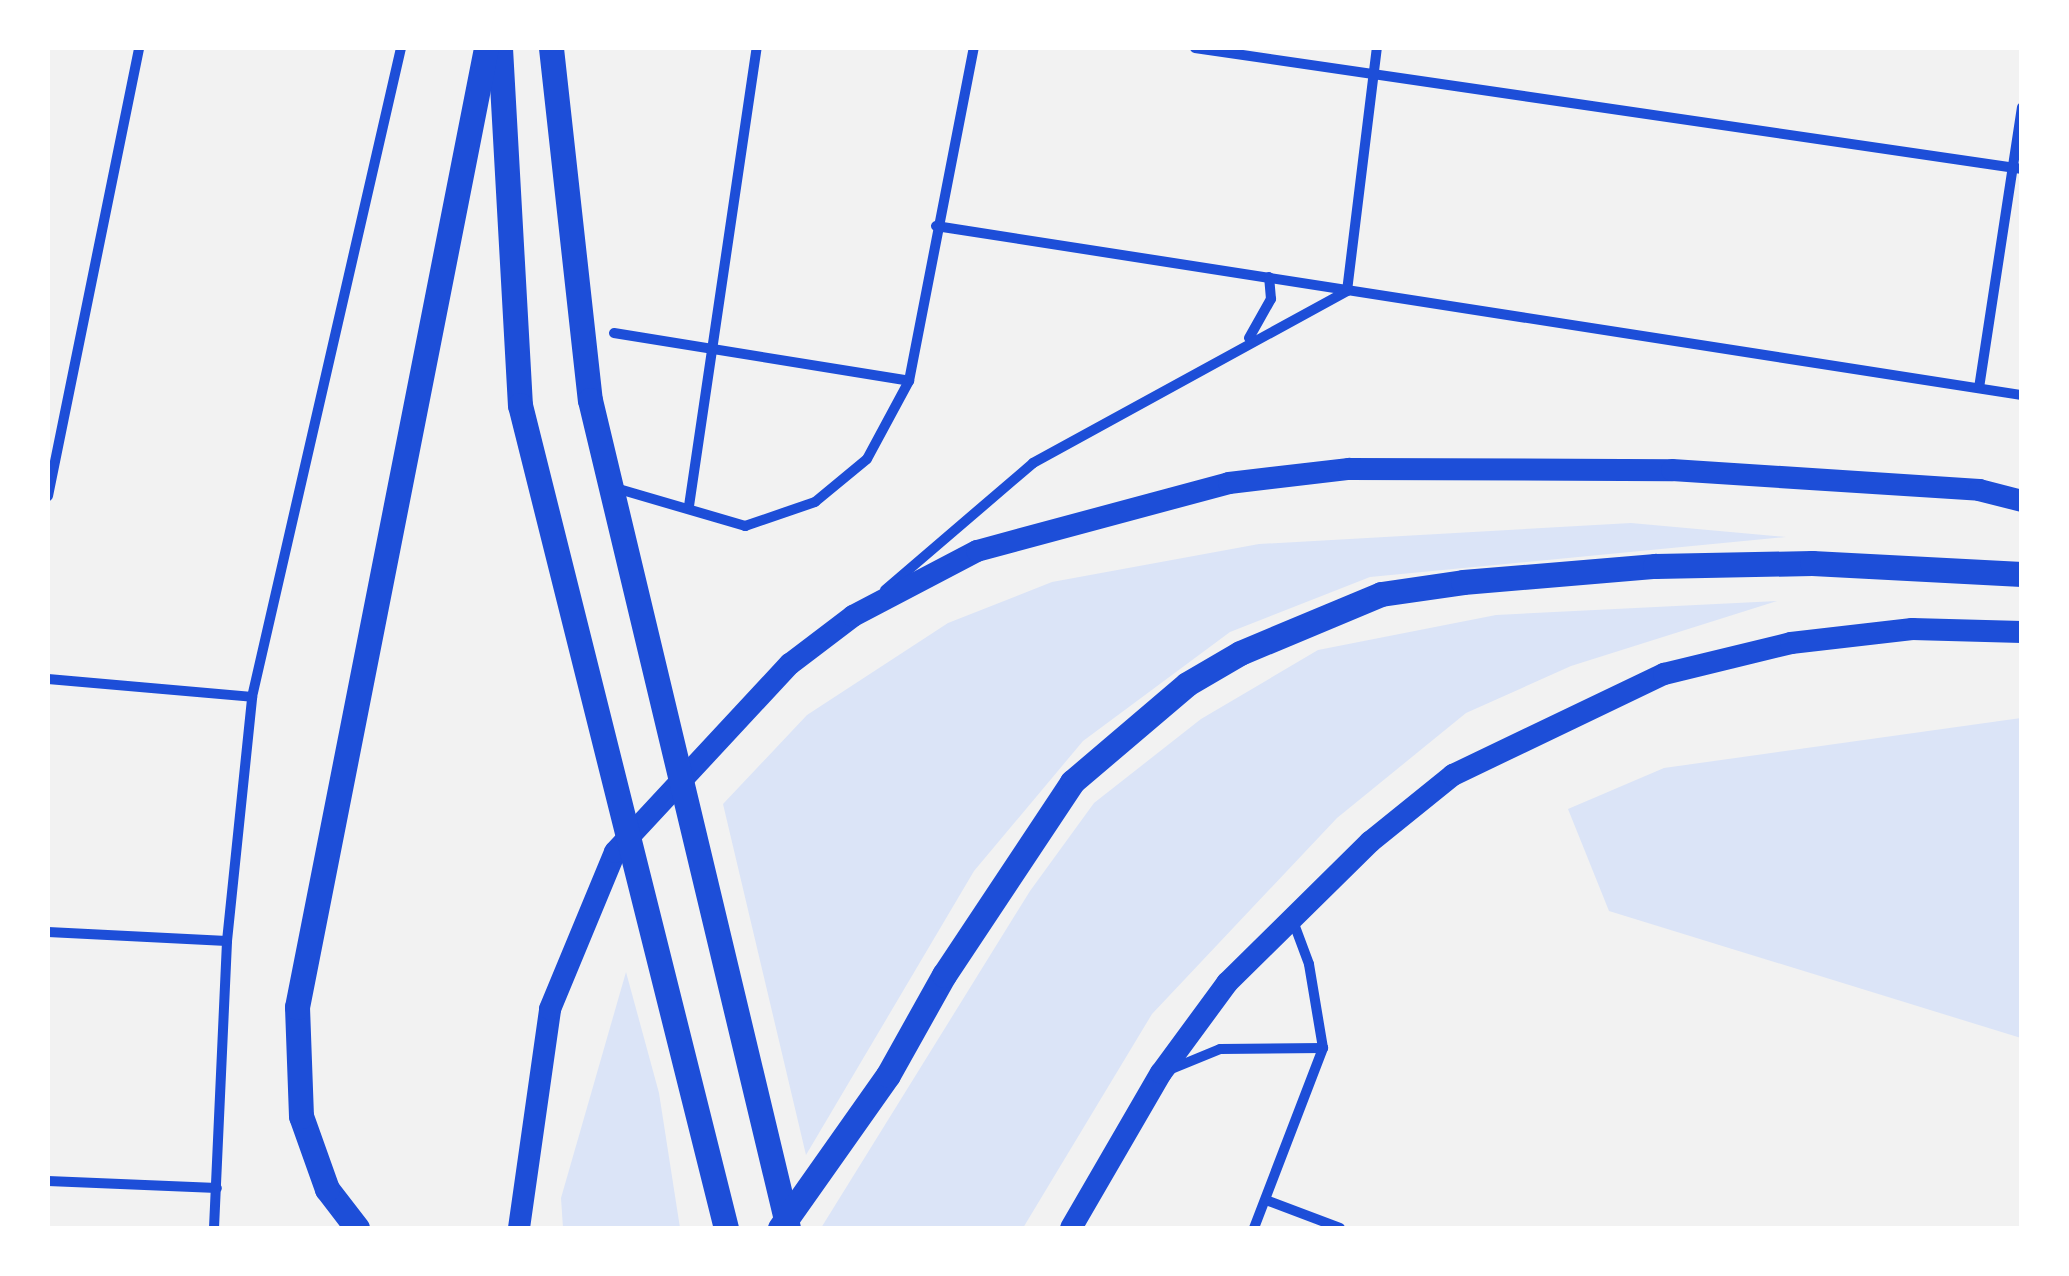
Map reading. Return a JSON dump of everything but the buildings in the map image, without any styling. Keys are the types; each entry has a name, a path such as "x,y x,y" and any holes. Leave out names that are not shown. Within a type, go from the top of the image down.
{"highway":[{"path":"354,1225 327,1189 301,1116 297,1007 486,48"},
{"path":"500,48 520,404 694,1083 726,1228"},
{"path":"551,48 590,400 607,486 788,1228"},
{"path":"780,1228 822,1174 1072,782 1186,684 1240,653 1382,594 1463,582 1792,564 2022,574"}],"main road":[{"path":"520,1228 550,1010 615,852 790,664 853,616 977,551 1098,514 1229,483 1349,468 1672,470 1979,490 2022,500"},
{"path":"1071,1228 1162,1073 1226,983 1292,918 1453,775 1664,674 1792,643 1895,631 2022,632"}],"street":[{"path":"48,496 139,48"},
{"path":"214,1228 227,941 252,697 401,48"},
{"path":"689,506 757,48"},
{"path":"607,486 689,506 745,526 815,502 868,459 909,380 936,226 974,48"},
{"path":"1195,48 1373,70 2017,168"},
{"path":"1347,292 1378,48"},
{"path":"1979,388 2017,168 2022,108"},
{"path":"936,226 2022,395"},
{"path":"1246,343 1271,299 1269,277"},
{"path":"853,616 1033,462 1246,343 1347,292"},
{"path":"614,333 909,380"},
{"path":"48,679 252,697"},
{"path":"1254,1228 1323,1048 1309,964 1292,918"},
{"path":"48,932 227,941"},
{"path":"1162,1073 1220,1049 1323,1048"},
{"path":"48,1181 218,1188"},
{"path":"1266,1200 1340,1228"}],"shaded area":[{"path":"1631,523 1786,537 1370,577 1230,632 1083,741 974,871 806,1155 723,804 807,715 948,623 1052,582 1259,544"},
{"path":"1777,601 1571,666 1466,713 1337,818 1152,1014 1023,1228 821,1228 1030,891 1094,803 1201,719 1318,650 1496,615"},
{"path":"2021,718 2021,1038 1609,911 1568,809 1664,768"},
{"path":"626,972 659,1093 680,1228 563,1228 561,1198"}]}
